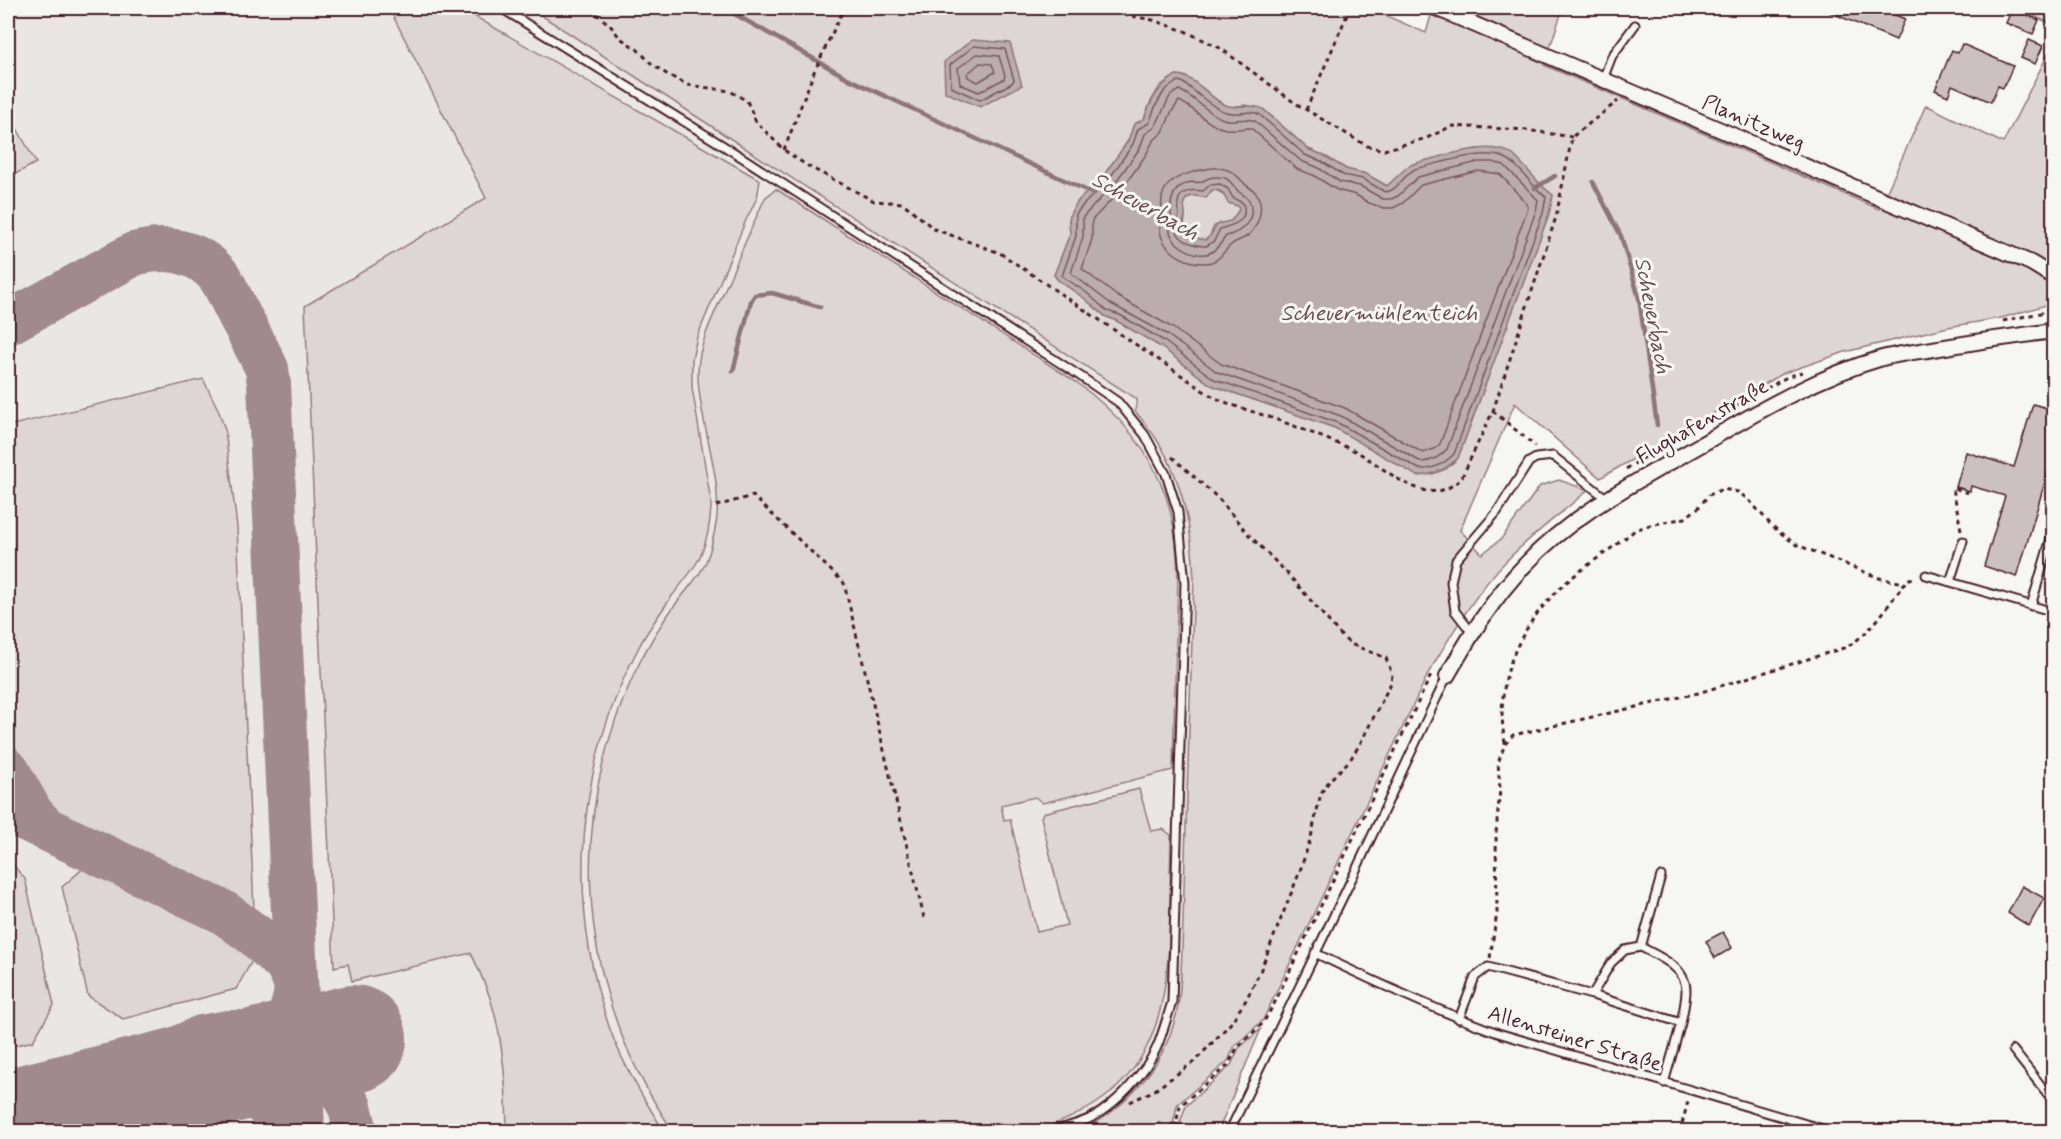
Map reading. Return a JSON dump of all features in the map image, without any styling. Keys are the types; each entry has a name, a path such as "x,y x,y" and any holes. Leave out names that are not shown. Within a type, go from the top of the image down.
{"street":[{"name":"Planitzweg","path":"1436,8 2031,263 2054,277"},
{"name":"Flughafenstraße","path":"1447,676 1472,633 1507,585 1526,563 1557,536 1607,499 1766,407 1811,384 1859,365 1914,352 2054,331"}],"lane":[{"path":"501,8 743,159 1118,402 1145,435 1166,474 1178,512 1185,583 1172,1002 1157,1047 1144,1069 1117,1098 1091,1118 1051,1131"},
{"path":"1603,79 1612,56 1635,25"},
{"path":"1472,633 1455,611 1451,582 1456,560 1497,512 1529,462 1536,458 1554,456 1607,499"},
{"path":"2031,606 2054,528"},
{"path":"1950,582 1963,541"},
{"path":"1926,575 2054,612"},
{"path":"1229,1131 1447,676"},
{"path":"1641,946 1661,876"},
{"path":"1592,995 1611,963 1626,950 1641,946 1670,963 1683,978 1687,989 1681,1023 1664,1083"},
{"name":"Allensteiner Straße","path":"1315,953 1391,990 1459,1019 1664,1083 1833,1131"},
{"path":"1459,1019 1475,977 1488,967 1592,995 1681,1023"},
{"path":"2013,1050 2054,1102"},
{"path":"1173,1130 1186,1131"}],"path":[{"path":"589,8 610,25 620,38 668,75 688,86 730,91 747,100 756,122 784,150 806,165 874,201 903,204 934,230 1000,253 1155,357 1206,395 1353,450 1391,475 1422,490 1440,492 1454,485 1465,473 1493,411 1556,217 1572,137 1631,91"},
{"path":"784,150 823,50 844,8"},
{"path":"1088,8 1153,20 1187,32 1220,48 1306,110 1367,146 1384,150 1426,138 1452,126 1526,130 1572,137"},
{"path":"1306,110 1350,8"},
{"path":"1493,411 1547,456"},
{"path":"1117,1098 1126,1103 1137,1100 1173,1078 1214,1043 1246,1000 1259,974 1300,871 1321,793 1330,780 1350,760 1360,744 1390,683 1392,674 1386,658 1344,639 1219,499 1168,454 1155,455"},
{"path":"1963,541 1953,488 1969,493"},
{"path":"1505,744 1502,713 1509,665 1516,644 1541,609 1560,588 1635,531 1650,525 1685,518 1709,495 1723,489 1738,492 1749,500 1772,526 1795,544 1882,579 1905,583"},
{"path":"716,506 753,496 843,583 925,922"},
{"path":"1488,967 1497,913 1496,833 1500,789 1498,763 1505,744 1513,735 1698,693 1848,647 1865,636 1876,624 1908,579 1926,575"},
{"path":"1173,1130 1180,1106 1228,1065 1237,1048 1263,1023 1274,1004 1434,669"},
{"path":"1680,1131 1692,1091"}],"shaded area":[{"path":"8,8 543,8 1102,361 1222,493 1274,999 1258,1036 1180,1104 1251,1131 8,1131"},
{"path":"389,8 460,8 760,180 757,198 697,337 692,359 692,387 711,502 706,538 696,564 655,620 618,691 602,738 591,786 584,836 583,885 587,934 596,984 622,1058 664,1131 507,1131 505,1082 499,1033 489,995 471,953 352,981 348,964 334,967 305,306 486,198"},
{"path":"530,8 1368,8 1426,33 1433,8 1563,8 1544,65 1879,209 1926,105 2003,143 2053,44 2053,303 2001,318 1948,327 1845,352 1784,373 1600,478 1515,403 1460,530 1482,554 1501,539 1540,486 1559,480 1588,490 1508,559 1475,599 1446,643 1429,672 1263,1020 1234,1047 1228,1061 1177,1105 1173,1124 1168,1131 1159,1122 1154,1131 1082,1131 1116,1108 1144,1080 1166,1046 1178,1006 1182,951 1194,578 1189,524 1180,489 1166,456 1135,411 1137,399","holes":["1176,75 1184,76 1229,107 1245,105 1263,109 1308,149 1346,169 1366,174 1387,186 1413,164 1476,149 1494,149 1510,153 1540,185 1553,195 1549,214 1458,458 1446,469 1430,475 1335,428 1211,385 1161,347 1105,316 1054,275 1070,234 1071,212 1078,201 1104,175 1128,141 1133,127 1144,119 1160,86"]},
{"path":"2017,8 2053,8 2053,25"},
{"path":"8,112 36,163 8,178"},
{"path":"776,189 1091,393 1117,417 1139,444 1157,474 1170,509 1178,565 1173,770 1043,803 1035,797 1001,805 1004,820 1010,819 1037,932 1067,925 1041,817 1043,813 1139,789 1151,831 1163,829 1171,835 1166,976 1158,1018 1143,1055 1117,1087 1080,1113 1028,1132 673,1131 641,1078 617,1022 601,965 592,907 591,848 598,788 612,730 635,672 664,621 700,574 710,550 715,529 717,491 699,389 699,360 710,323 755,220 765,198"},
{"path":"1212,190 1220,192 1238,206 1239,210 1231,221 1214,226 1209,238 1204,240 1187,235 1184,229 1184,202 1191,196 1207,197"},
{"path":"203,379 218,409 225,430 237,527 254,909 243,900 48,809 8,734 8,426"},
{"path":"8,859 25,879 54,1005 33,1041 8,1047"},
{"path":"86,866 211,926 243,948 253,959 236,989 123,1019 88,996 62,887"},
{"path":"1261,1029 1218,1131 1198,1131 1180,1122 1186,1106 1231,1065 1239,1048"}],"water":[{"path":"972,40 1010,43 1022,85 980,107 945,92 944,62"},
{"name":"Scheuermühlenteich","path":"1176,75 1190,79 1225,105 1252,106 1263,109 1308,149 1346,169 1366,174 1387,186 1413,164 1464,151 1492,148 1504,150 1513,155 1553,195 1549,214 1458,458 1449,465 1435,473 1417,476 1335,428 1211,385 1161,347 1105,316 1054,275 1070,234 1071,212 1078,201 1104,175 1128,141 1134,124 1144,119 1156,94","holes":["1212,190 1218,190 1228,203 1238,206 1239,210 1231,221 1216,226 1205,240 1192,237 1182,228 1185,215 1184,202 1191,196 1206,198"]}],"building":[{"path":"1820,8 1878,8 1905,19 1896,40"},
{"path":"2012,9 2039,20 2033,34 2006,23"},
{"path":"2029,40 2043,46 2035,64 2021,58"},
{"path":"1962,44 2013,66 2003,88 1998,86 1991,102 1952,85 1948,96 1935,90 1952,50 1958,53"},
{"path":"2033,404 2054,410 2054,451 2017,577 1984,566 2005,496 1971,486 1970,491 1956,487 1966,452 2014,467"},
{"path":"2022,886 2044,898 2029,926 2008,913"},
{"path":"1723,932 1732,948 1715,958 1706,941"}],"waterway":[{"name":"Scheuerbach","path":"724,8 851,80 1094,194"},
{"name":"Scheuerbach","path":"1535,188 1555,176"},
{"name":"Scheuerbach","path":"1593,182 1621,236 1639,298 1657,425"},
{"path":"733,371 751,301 755,295 772,293 820,307"}],"taxiway":[{"path":"8,323 134,254 168,250 190,255 209,266 218,275 267,369 303,1132"},
{"path":"8,771 32,814 45,828"},
{"path":"8,811 223,912 256,936 285,963 296,983 290,1015 276,1038 231,1069"},
{"path":"96,1101 176,1049 201,1037 227,1032 255,1032 276,1038 322,1064 334,1079 350,1107 356,1132"},
{"path":"171,1083 217,1081 241,1089 263,1103 281,1121 288,1132"}],"runway":[{"path":"8,1123 353,1039"}]}
